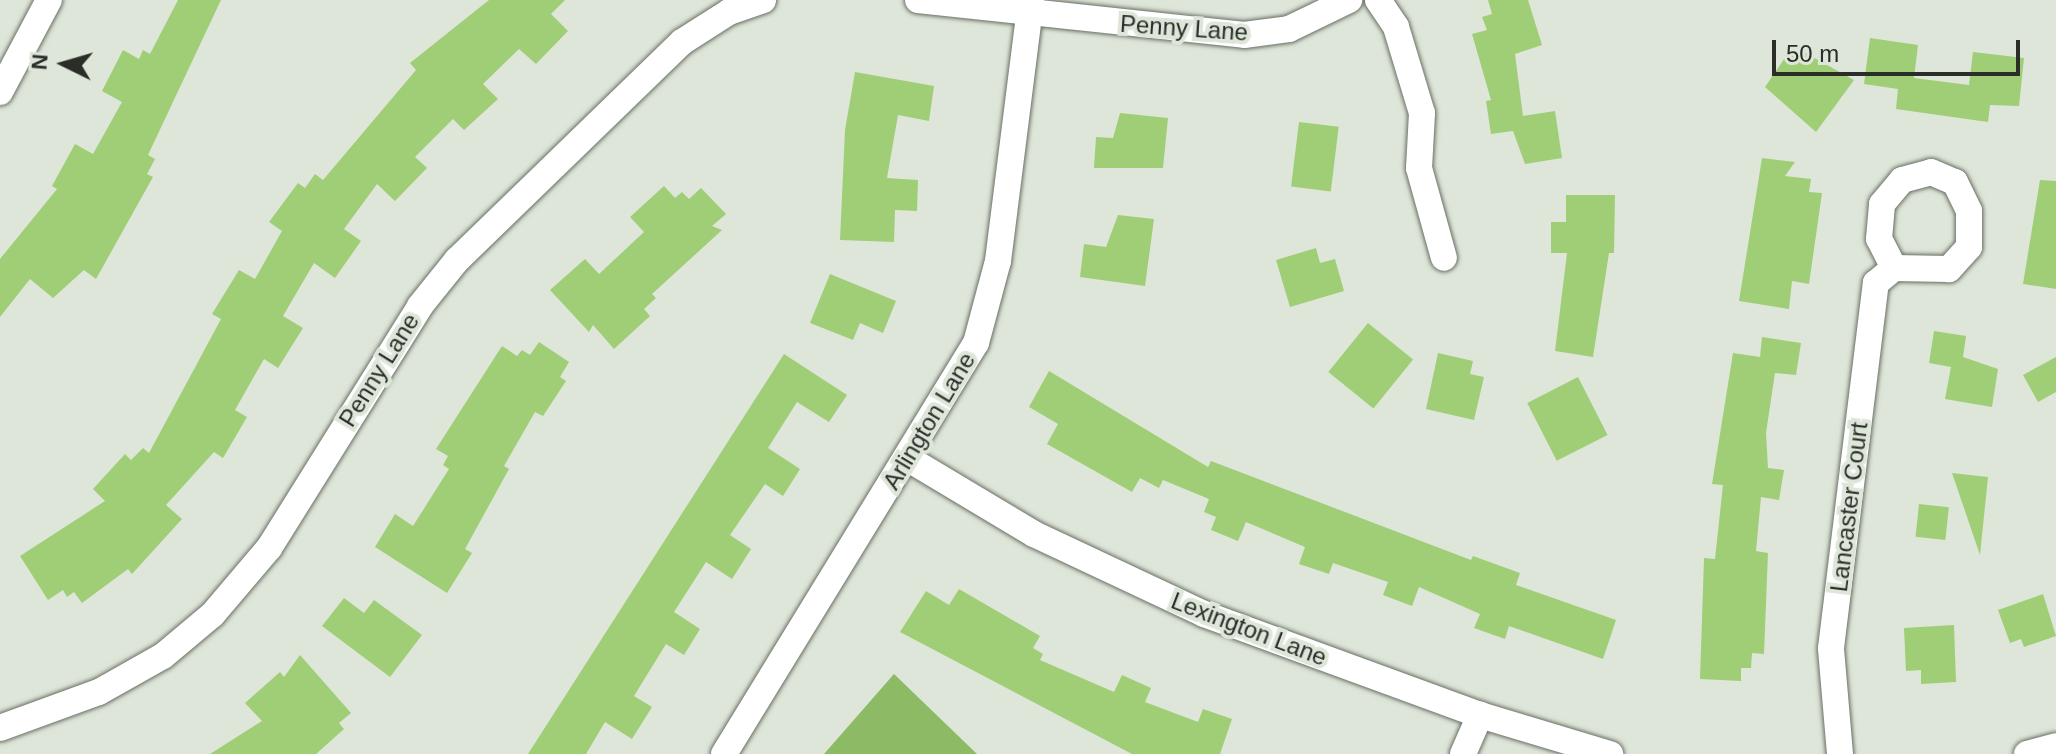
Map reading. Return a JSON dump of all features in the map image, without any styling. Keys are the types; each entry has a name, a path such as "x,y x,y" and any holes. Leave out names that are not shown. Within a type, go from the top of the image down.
{"street":[{"path":"0,92 49,0"},
{"name":"Penny Lane","path":"0,728 99,692 163,656 213,614 269,548 420,306 457,260 682,42 729,12 763,0"},
{"name":"Penny Lane","path":"918,0 1030,6 1244,35 1289,29 1349,0"},
{"path":"1378,0 1396,27 1422,113 1419,168 1444,258"},
{"name":"Arlington Lane","path":"724,754 907,458 979,329 998,261 1030,6"},
{"name":"Lancaster Court","path":"1840,754 1831,648 1876,283 1894,268"},
{"name":"Lexington Lane","path":"907,458 1103,570 1204,614 1480,715 1610,754"},
{"path":"1463,754 1480,715"},
{"path":"2027,754 2056,746"}],"green space":[{"path":"894,674 977,754 824,754"}],"building":[{"path":"178,0 221,0 148,155 155,159 147,174 153,177 96,279 84,270 53,298 30,279 0,317 0,259 57,189 52,186 75,144 93,154 122,102 102,91 123,50 139,59 143,50 150,54"},
{"path":"489,0 565,0 551,14 568,31 536,64 519,49 483,84 498,99 464,130 453,119 415,157 427,168 395,201 377,184 344,229 361,241 335,278 314,263 283,316 303,328 278,368 264,359 235,410 247,417 223,458 214,452 166,505 182,519 132,574 128,569 82,603 74,592 67,597 63,590 48,600 20,556 105,501 93,489 125,454 131,460 143,448 149,453 221,319 212,314 239,270 255,279 282,231 269,222 298,183 305,188 315,174 323,180 416,70 410,63"},
{"path":"1488,0 1528,0 1542,45 1515,54 1523,116 1555,111 1562,158 1525,164 1513,131 1491,134 1486,101 1491,100 1472,34 1487,30 1482,17 1492,14"},
{"path":"1870,38 1918,45 1914,78 1969,85 1973,52 2024,58 2019,106 1990,105 1988,122 1896,109 1898,89 1864,84"},
{"path":"1793,46 1854,80 1816,132 1765,87"},
{"path":"855,72 934,86 929,121 898,115 887,178 918,180 917,211 895,210 894,242 840,240 845,130"},
{"path":"1120,113 1168,118 1163,168 1094,168 1096,137 1113,138"},
{"path":"1299,122 1339,127 1331,191 1291,187"},
{"path":"1762,158 1795,162 1785,176 1811,179 1809,192 1822,193 1809,284 1792,281 1789,309 1739,301"},
{"path":"2040,180 2056,181 2056,289 2023,284"},
{"path":"664,186 675,198 682,192 689,199 701,188 726,214 712,226 722,230 652,294 656,298 644,309 650,316 614,349 593,325 589,332 550,290 585,259 599,274 644,232 630,217"},
{"path":"1566,195 1615,195 1614,253 1609,253 1593,357 1555,351 1567,253 1551,253 1551,222 1566,222"},
{"path":"1118,215 1154,219 1145,286 1080,277 1084,244 1106,247"},
{"path":"1316,248 1320,263 1335,259 1344,291 1290,307 1276,260"},
{"path":"830,274 896,301 883,333 860,323 853,340 810,323"},
{"path":"1368,323 1413,360 1373,408 1328,372"},
{"path":"1934,331 1966,336 1963,357 1998,369 1992,407 1945,399 1951,367 1929,363"},
{"path":"1762,337 1801,343 1796,375 1775,373 1766,433 1768,468 1784,470 1779,500 1761,497 1756,551 1768,553 1764,654 1752,653 1751,668 1741,668 1741,681 1700,679 1704,558 1715,559 1723,485 1712,484 1733,353 1760,357"},
{"path":"539,342 569,362 560,377 566,381 543,416 535,412 504,466 509,469 465,549 472,553 447,593 375,547 395,514 413,526 449,469 443,465 448,456 436,449 502,346 517,356 522,350 530,355"},
{"path":"1438,353 1473,361 1470,374 1484,377 1474,420 1426,409"},
{"path":"784,354 847,395 829,422 797,402 768,448 800,469 783,496 765,484 730,535 751,549 732,579 706,562 674,612 700,629 684,655 666,644 634,696 652,707 632,739 605,722 586,754 528,754"},
{"path":"2056,357 2056,392 2038,402 2023,375"},
{"path":"1049,371 1208,467 1211,461 1471,560 1473,556 1520,573 1516,585 1616,620 1603,659 1509,626 1505,639 1474,628 1480,614 1419,587 1412,606 1383,595 1388,582 1333,563 1329,574 1299,564 1305,547 1246,522 1238,541 1211,530 1216,517 1204,512 1209,499 1163,480 1159,488 1140,478 1132,492 1047,444 1058,424 1029,407"},
{"path":"1578,377 1608,435 1557,461 1527,403"},
{"path":"1952,473 1988,477 1980,555"},
{"path":"1919,504 1949,507 1945,540 1916,537"},
{"path":"959,589 1040,636 1033,648 1043,654 1040,660 1114,692 1122,675 1151,688 1145,702 1198,722 1203,709 1232,719 1220,754 1132,754 900,632 926,591 949,605"},
{"path":"2043,594 2056,636 2024,647 2021,639 2010,643 1998,610"},
{"path":"344,598 364,613 374,600 422,635 390,677 322,626"},
{"path":"1954,625 1956,682 1921,684 1921,670 1906,671 1904,628"},
{"path":"300,655 351,713 339,723 344,729 316,754 210,754 262,721 245,703 280,672 284,677"}]}
